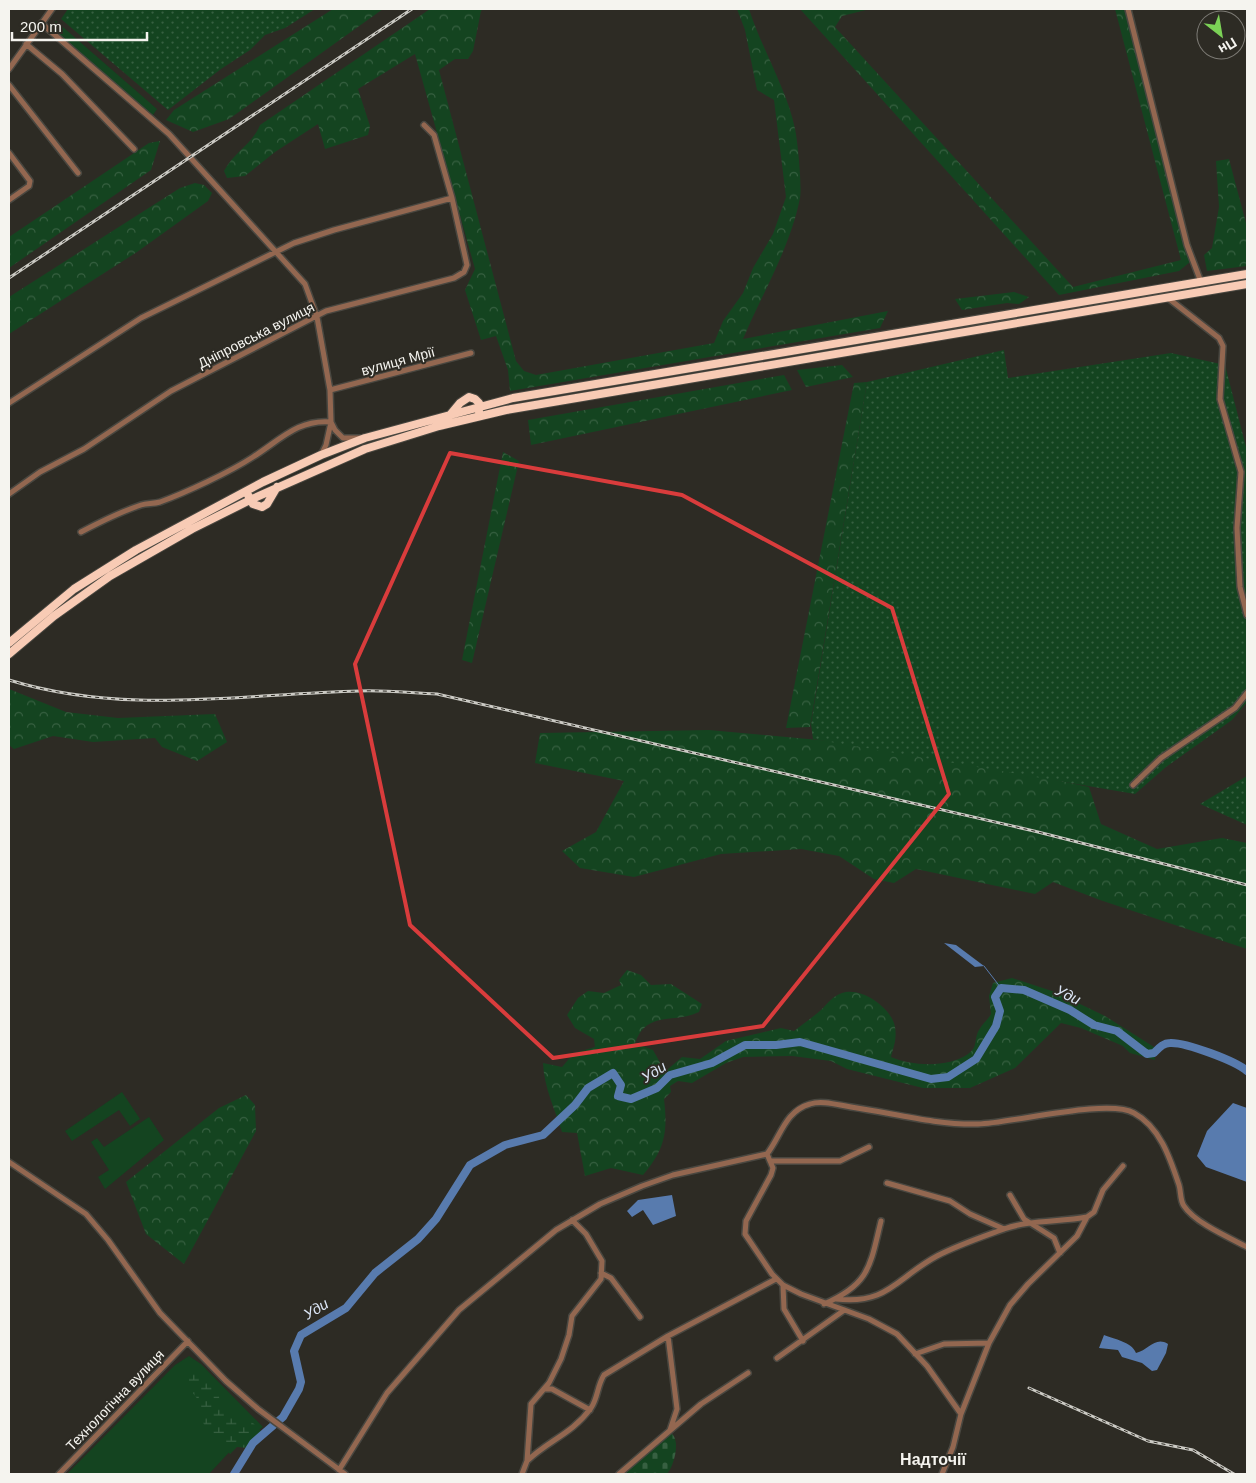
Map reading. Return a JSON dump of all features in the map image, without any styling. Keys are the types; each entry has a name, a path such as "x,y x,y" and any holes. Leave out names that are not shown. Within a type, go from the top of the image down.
{"highway":[{"path":"9,643 50,607 153,540 321,454 366,438 513,398 628,377 709,366 1247,274"},
{"path":"9,654 54,616 110,576 192,529 277,487 365,449 439,426 515,408 1247,284"},
{"path":"450,415 460,403 469,397 478,400 480,408 473,418"},
{"path":"249,490 250,500"}],"street":[{"path":"9,69 52,9"},
{"path":"1128,9 1187,245 1201,282"},
{"path":"41,23 169,134 305,284 317,317 330,390 331,422 326,445 321,454"},
{"path":"26,44 62,74 134,148"},
{"path":"9,85 78,173"},
{"name":"Дніпровська вулиця","path":"9,494 40,472 84,449 171,391 326,311 454,278 464,272 467,265 452,198 434,134 424,125"},
{"path":"9,153 30,181 28,186 9,200"},
{"path":"9,403 141,318 294,243 334,230 452,198"},
{"path":"1167,297 1219,338 1223,346 1220,398 1241,472 1237,528 1240,587 1247,615"},
{"name":"вулиця Мрії","path":"330,390 471,352"},
{"path":"81,532 106,519 143,504 158,502 179,494 251,459 297,427 316,421 331,422"},
{"path":"331,422 335,430 343,438 366,438"},
{"path":"1134,785 1161,758 1235,708 1247,693"},
{"path":"340,1470 387,1393 458,1310 527,1253 572,1220 642,1186 673,1176 767,1154 790,1116 796,1110 812,1103 821,1102 963,1124 988,1123 1069,1112 1122,1108 1141,1117 1157,1133 1179,1185 1184,1206 1207,1225 1247,1247"},
{"path":"770,1161 840,1161 856,1151 869,1147"},
{"path":"767,1154 773,1168 746,1221 746,1234 776,1279 784,1285 824,1304 869,1319 897,1334 927,1366 961,1414"},
{"path":"9,1162 70,1202 96,1224 160,1313 188,1342 258,1410 345,1474"},
{"path":"942,1474 961,1414 989,1343 1010,1306 1028,1284 1077,1236 1087,1217 1094,1212 1103,1190 1123,1166"},
{"path":"886,1183 950,1201 970,1214 1004,1229"},
{"path":"1010,1195 1024,1219 1054,1238 1060,1254"},
{"path":"836,1299 856,1301 881,1295 910,1273 938,1256 1004,1229 1087,1217"},
{"path":"524,1473 527,1461 531,1404 535,1396 544,1389 565,1349 572,1316 601,1279 602,1261 586,1234 572,1220"},
{"path":"824,1304 836,1299 859,1284 866,1275 881,1221"},
{"path":"601,1273 611,1278 640,1317"},
{"path":"527,1461 540,1449 573,1430 596,1400 604,1376 668,1336 776,1279"},
{"path":"784,1285 784,1308 803,1341"},
{"path":"777,1358 843,1311"},
{"path":"668,1336 677,1409 669,1432"},
{"name":"Технологічна вулиця","path":"59,1474 188,1342"},
{"path":"915,1354 944,1344 989,1343"},
{"path":"619,1474 701,1404 748,1373"},
{"path":"544,1389 552,1389 590,1410"}],"highlighted area":[{"path":"450,453 682,495 892,608 949,794 763,1026 553,1058 410,925 355,664"}],"green space":[{"path":"68,9 315,9 285,28 265,35 250,50 221,69 168,110 61,19"},
{"path":"333,9 383,9 229,119 193,132 166,120 174,110"},
{"path":"430,9 483,9 473,51 468,59 455,59 439,70 516,361 524,371 536,375 714,343 723,321 743,293 753,268 773,234 786,197 774,100 757,90 745,30 737,9 749,9 787,100 796,135 800,184 800,198 790,235 743,339 888,311 880,328 510,391 508,370 496,336 481,340 465,290 475,269 415,54 358,89 370,126 368,135 325,149 318,124 275,152 245,176 227,178 224,171 257,132 260,125"},
{"path":"800,9 870,9 842,16 835,27 1073,287 1181,260 1115,9 1124,9 1190,262 1179,271 1059,295"},
{"path":"56,21 157,109 153,115 56,33 51,25"},
{"path":"160,141 151,170 9,268 9,237 149,143"},
{"path":"1229,159 1247,227 1247,266 1207,271 1204,255 1212,248 1219,207 1216,161"},
{"path":"195,183 204,185 212,193 208,201 137,252 9,334 9,297 180,188"},
{"path":"1014,292 1029,297 1019,304 1007,303 962,310 955,299"},
{"path":"1004,350 1008,378 1171,353 1225,365 1247,451 1247,702 1232,720 1166,767 1135,794 813,739 811,724 867,382"},
{"path":"842,365 853,377 806,387 797,370"},
{"path":"784,375 792,390 531,445 528,420"},
{"path":"867,382 810,727 786,728 854,383"},
{"path":"503,452 519,461 472,663 462,660"},
{"path":"9,689 66,712 118,718 215,714 227,742 197,761 162,747 155,738 93,742 53,736 14,749 9,745"},
{"path":"709,730 906,748 1089,787 1101,824 1157,849 1222,838 1247,843 1247,949 1100,900 1053,882 1035,894 916,869 894,883 874,879 839,856 801,849 721,854 634,877 580,868 562,851 596,832 624,781 535,763 540,733"},
{"path":"1247,776 1247,825 1200,804"},
{"path":"627,970 641,975 651,985 671,984 702,1004 699,1012 654,1022 640,1033 635,1043 653,1050 666,1073 682,1057 700,1059 726,1041 781,1028 794,1031 818,1013 836,996 850,992 858,993 874,1000 882,1006 893,1020 896,1035 891,1057 919,1064 951,1062 971,1052 975,1046 979,1030 991,1014 989,996 993,983 1012,978 1055,992 1105,1016 1154,1047 1155,1060 1130,1053 1123,1046 1081,1028 1061,1023 1015,1068 970,1088 923,1088 847,1069 831,1061 792,1056 743,1057 726,1063 692,1083 678,1081 670,1086 671,1092 664,1099 666,1121 663,1140 656,1157 643,1175 611,1168 585,1176 577,1133 562,1132 548,1090 543,1063 562,1067 574,1053 595,1047 594,1039 575,1028 567,1015 578,998 588,991 604,993 621,985 619,980"},
{"path":"122,1092 140,1119 130,1126 119,1110 72,1141 65,1131"},
{"path":"246,1095 255,1105 256,1131 184,1264 146,1234 126,1182 219,1108"},
{"path":"149,1117 164,1140 105,1189 98,1177 109,1170 91,1142 97,1138 104,1147"},
{"path":"189,1356 201,1364 263,1427 234,1447 209,1474 67,1474 175,1365"},
{"path":"189,1366 210,1384 226,1408 238,1418 253,1423 262,1432 248,1448 237,1447 230,1454 208,1430 201,1417 199,1401 189,1388"},
{"path":"671,1433 676,1441 676,1447 672,1465 667,1474 618,1474"}],"water":[{"path":"944,943 956,945 984,966 975,967"},
{"path":"1233,1103 1247,1108 1247,1182 1206,1167 1197,1156 1207,1131"},
{"path":"672,1195 676,1216 653,1225 643,1210 632,1217 627,1211 638,1200"},
{"path":"1104,1335 1131,1346 1136,1353 1159,1342 1168,1344 1166,1353 1157,1370 1152,1371 1142,1363 1122,1357 1118,1350 1099,1348"}],"waterway":[{"path":"984,966 1001,988"},
{"name":"Уди","path":"234,1474 253,1443 283,1417 299,1389 301,1382 294,1351 301,1335 346,1308 375,1273 418,1239 436,1219 470,1165 505,1145 543,1135 575,1105 588,1088 613,1073 621,1085 618,1096 631,1099 657,1088 670,1075 712,1063 745,1045 776,1045 800,1042 931,1079 948,1077 976,1059 996,1026 1000,1011 995,997 1001,988 1024,990 1070,1010 1094,1025 1117,1031 1147,1054 1154,1053 1165,1044 1177,1044 1222,1057 1247,1071"}],"railway":[{"path":"9,278 412,9"},
{"path":"9,680 53,691 96,697 140,700 183,700 370,691 437,694 1034,831 1247,885"},
{"path":"1029,1388 1148,1441 1193,1450 1234,1474"}],"district":[{"name":"Надточії","path":"933,1459"}]}
